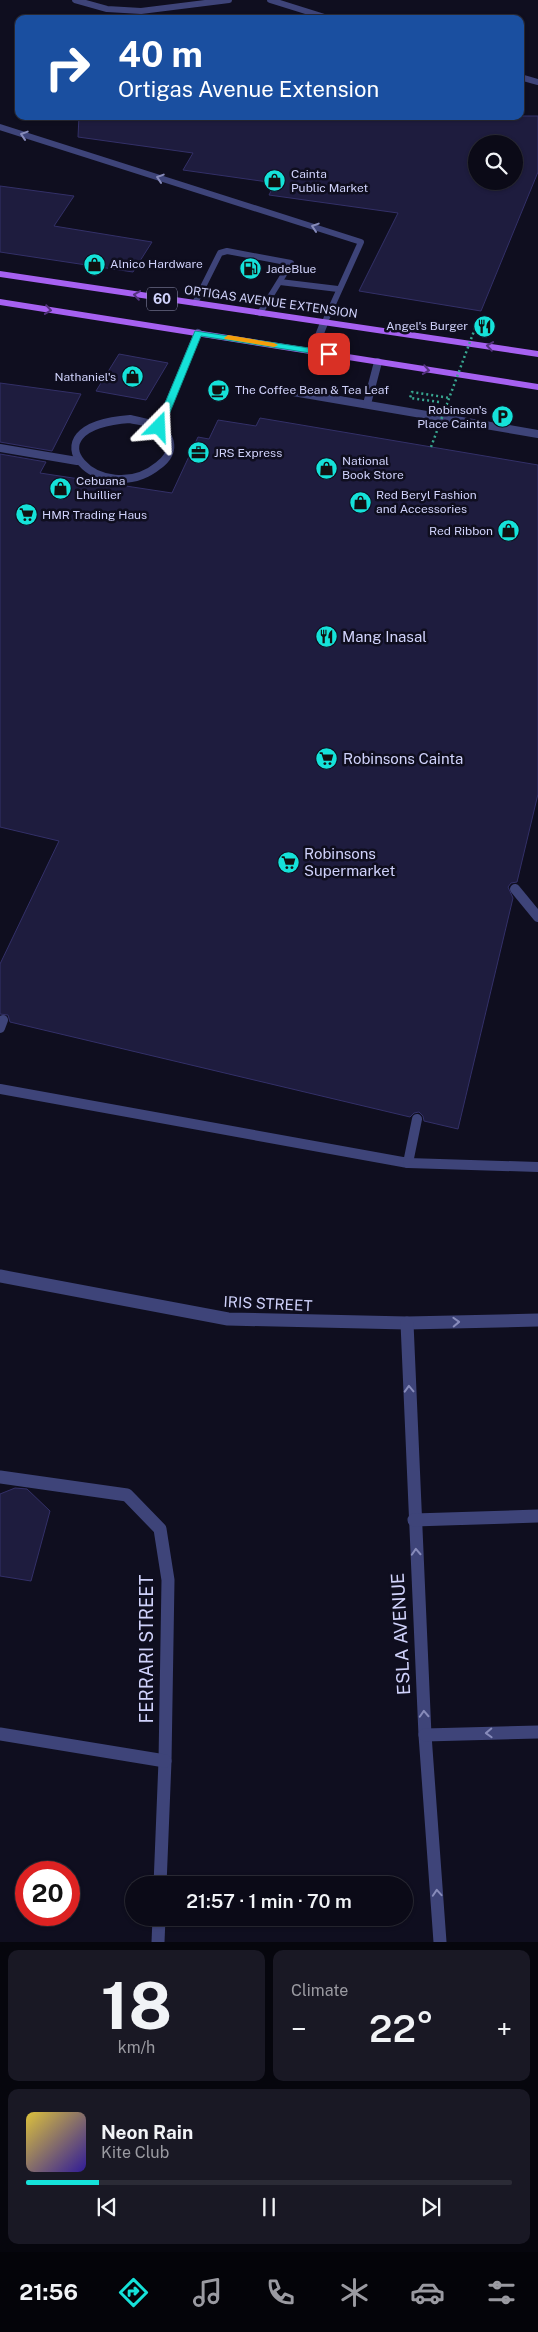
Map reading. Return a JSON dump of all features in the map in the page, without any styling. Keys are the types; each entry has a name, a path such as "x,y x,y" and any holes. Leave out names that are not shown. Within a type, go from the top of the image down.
{"main road":[{"name":"ORTIGAS AVENUE EXTENSION","path":"0,274 538,354"},
{"name":"60","path":"0,302 538,386"}],"street":[{"path":"75,0 110,10 142,11 229,0"},
{"path":"270,0 313,15"},
{"path":"524,77 538,82"},
{"path":"0,127 361,242 338,289 313,351"},
{"path":"195,303 220,253 291,263 260,312"},
{"path":"280,282 338,289"},
{"path":"159,427 198,333"},
{"path":"367,404 378,362"},
{"path":"293,392 538,434"},
{"path":"130,419 146,421 159,427 168,435 172,445 171,455 163,465 150,472 134,477 117,478 100,475 86,469 77,461 74,451 76,440 84,432 97,424 113,420 130,419"},
{"path":"0,448 77,461"},
{"path":"516,889 538,917"},
{"path":"0,1089 408,1163 538,1167"},
{"path":"408,1163 417,1119"},
{"name":"IRIS STREET","path":"0,1276 228,1319 407,1323 538,1320"},
{"name":"ESLA AVENUE","path":"407,1323 414,1520 425,1735 440,1942"},
{"name":"FERRARI STREET","path":"0,1477 127,1495 160,1530 168,1580 165,1761 160,1876"},
{"path":"414,1520 538,1516"},
{"path":"425,1735 538,1732"},
{"path":"0,1734 165,1761"},
{"path":"158,1942 159,1926"}],"path":[{"path":"431,446 478,320"},
{"path":"439,402 410,398 412,392 450,398"}],"building":[{"path":"524,116 538,116 538,172 481,311 359,291 398,213 269,195 275,183 183,170 193,153 78,137 79,120 524,120"},
{"path":"0,186 74,196 54,226 152,242 133,272 0,252"},
{"name":"Nathaniel's","path":"119,354 168,363 146,400 96,391"},
{"path":"0,383 81,394 52,451 0,442"},
{"path":"260,418 538,465 538,794 517,882 511,883 508,887 513,898 458,1129 424,1121 423,1116 419,1112 414,1113 410,1117 10,1022 8,1015 0,1014 0,964 59,841 0,827 0,454 46,462 40,473 172,493 198,437 209,439 218,420 256,426"},
{"path":"15,1488 27,1489 50,1511 31,1581 0,1576 0,1494"}],"slow traffic":[{"path":"228,338 274,345"}],"place":[{"name":"Cainta Public Market","path":"275,181"},
{"name":"Alnico Hardware","path":"94,264"},
{"name":"JadeBlue","path":"250,269"},
{"name":"Angel's Burger","path":"484,326"},
{"name":"Nathaniel's","path":"132,377"},
{"name":"The Coffee Bean & Tea Leaf","path":"219,390"},
{"name":"Robinson's Place Cainta","path":"503,417"},
{"name":"JRS Express","path":"198,453"},
{"name":"National Book Store","path":"326,468"},
{"name":"Cebuana Lhuillier","path":"60,488"},
{"name":"Red Beryl Fashion and Accessories","path":"360,502"},
{"name":"HMR Trading Haus","path":"26,515"},
{"name":"Red Ribbon","path":"509,531"},
{"name":"Mang Inasal","path":"326,637"},
{"name":"Robinsons Cainta","path":"327,759"},
{"name":"Robinsons Supermarket","path":"288,863"}],"route":[{"path":"159,427 198,333 329,354"}]}
